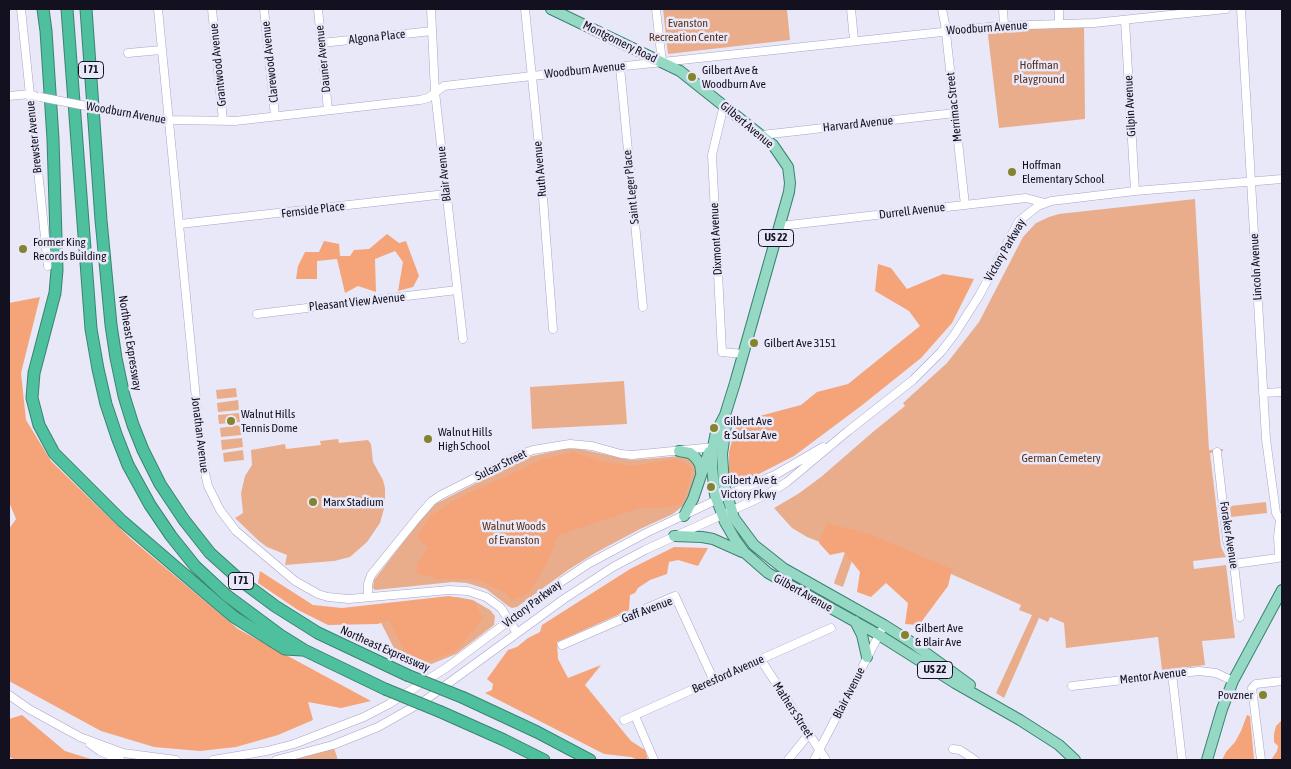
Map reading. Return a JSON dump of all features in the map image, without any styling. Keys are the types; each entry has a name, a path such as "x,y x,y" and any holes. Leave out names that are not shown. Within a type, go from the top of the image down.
{"highway":[{"path":"43,9 53,139 57,270 54,294 34,372 32,398 39,425 54,453 122,521 234,617 285,649 304,650"},
{"name":"I 71","path":"67,9 91,329 98,369 116,437 128,465 150,505 171,536 210,581 246,611 280,635 304,650 385,689 504,740 544,760"},
{"name":"Northeast Expressway","path":"86,9 101,220 116,358 124,396 143,450 160,484 184,520 210,553 240,580 275,606 318,633 407,675 464,698 537,732 590,760"}],"main road":[{"name":"Montgomery Road","path":"551,9 662,62"},
{"name":"Gilbert Avenue","path":"662,62 680,71 773,144 788,167 790,175 790,192 725,415 716,432 712,467 713,485 717,500 734,518 748,538 772,561 911,642 993,703 1059,745 1075,760"},
{"name":"Gilbert Avenue","path":"725,415 726,426 715,447 727,495 730,532 744,552 777,579 854,620 955,683 993,703"},
{"path":"684,516 715,447"},
{"path":"679,451 690,453 695,457 700,464 702,473"},
{"path":"674,536 702,536 744,552"},
{"path":"1207,760 1222,708 1233,681 1282,590"},
{"path":"854,620 862,635 868,657"}],"street":[{"name":"Brewster Avenue","path":"21,9 48,266"},
{"name":"Jonathan Avenue","path":"158,9 202,460 213,498 236,531 300,584 318,594 349,599 449,590 468,591 493,601 501,608 517,633"},
{"name":"Grantwood Avenue","path":"212,9 223,121"},
{"name":"Clarewood Avenue","path":"264,9 275,116"},
{"name":"Dauner Avenue","path":"318,9 328,110"},
{"name":"Blair Avenue","path":"431,9 435,92 463,339"},
{"name":"Ruth Avenue","path":"525,9 553,329"},
{"path":"656,9 662,62"},
{"path":"851,9 854,40"},
{"name":"Merrimac Street","path":"942,9 965,205"},
{"path":"1003,9 1004,25"},
{"path":"1059,9 1060,24"},
{"name":"Woodburn Avenue","path":"9,96 30,94 122,113 168,120 223,121 420,100 428,98 444,86 854,40 1004,25 1125,20 1226,9"},
{"name":"Lincoln Avenue","path":"1234,564 1278,558 1278,537 1281,521 1276,513 1266,439 1241,9"},
{"name":"Gilpin Avenue","path":"1125,20 1135,191"},
{"name":"Algona Place","path":"322,43 432,31"},
{"path":"128,53 161,50"},
{"name":"Saint Leger Place","path":"620,67 643,307"},
{"name":"Dixmont Avenue","path":"724,105 712,155 722,352 743,354"},
{"name":"Harvard Avenue","path":"762,135 955,113"},
{"name":"Victory Parkway","path":"276,760 333,745 378,728 424,702 564,599 613,567 674,536 768,494 788,482 848,431 913,380 941,352 979,296 1019,221 1029,212 1045,203 1135,191 1282,179"},
{"name":"Fernside Place","path":"180,224 446,194"},
{"name":"Durrell Avenue","path":"780,226 1026,198 1045,203"},
{"name":"Pleasant View Avenue","path":"257,314 457,290"},
{"path":"1264,393 1282,392"},
{"name":"Victory Parkway","path":"213,760 267,751 294,744 364,717 390,704 481,644 561,582 596,559 646,533 793,466 848,431"},
{"name":"Sulsar Street","path":"368,598 368,584 371,575 432,501 522,454 533,450 570,444 592,446 632,455 715,447"},
{"name":"Foraker Avenue","path":"1217,452 1227,540 1234,564 1240,617"},
{"name":"Gaff Avenue","path":"562,645 675,596 714,681"},
{"name":"Blair Avenue","path":"814,760 884,625"},
{"name":"Beresford Avenue","path":"624,720 831,628"},
{"name":"Mathers Street","path":"761,660 826,760"},
{"name":"Mentor Avenue","path":"1072,686 1208,671 1233,681"},
{"path":"1172,674 1182,760"},
{"path":"1261,760 1253,686 1282,681"},
{"path":"9,695 100,751 120,760"},
{"path":"635,716 654,760"},
{"path":"788,760 809,734"},
{"path":"80,737 123,752 176,760"},
{"path":"953,749 960,750 975,760"}],"green space":[{"name":"Evanston Recreation Center","path":"663,9 787,9 790,40 668,54"},
{"name":"Hoffman Playground","path":"1084,23 1085,119 999,128 987,27"},
{"name":"German Cemetery","path":"1195,199 1209,450 1223,449 1223,451 1210,453 1221,547 1226,557 1193,561 1194,569 1226,565 1235,638 1202,641 1205,665 1162,670 1158,637 1066,648 1064,623 1050,617 1048,622 1039,618 1004,698 996,693 1032,615 1019,610 1021,605 888,546 854,555 843,587 835,584 845,552 807,537 792,528 774,508 798,494 821,477 905,406 903,403 947,363 979,322 1023,237 1036,223 1059,214"},
{"path":"387,234 399,243 406,241 419,276 413,287 398,291 403,262 395,251 375,259 376,292 358,286 345,293 337,259 317,261 317,279 296,279 298,266 305,252 319,252 324,241 339,244 340,256 350,256 354,250 369,249"},
{"path":"878,264 891,268 907,289 943,274 974,279 952,323 921,358 794,456 745,481 729,479 729,452 737,422 801,405 817,392 848,384 920,326 909,311 875,291"},
{"path":"40,297 21,373 26,420 51,461 131,539 238,629 371,701 341,708 308,702 313,720 278,735 236,747 200,751 154,747 101,731 9,681 9,529 16,519 9,502 9,303"},
{"path":"624,381 627,424 532,429 530,387"},
{"path":"236,388 237,397 217,399 216,390"},
{"path":"238,400 239,410 218,412 217,403"},
{"path":"239,413 240,422 219,424 218,415"},
{"path":"240,425 241,435 221,437 220,428"},
{"path":"242,438 243,447 222,450 221,440"},
{"name":"Marx Stadium","path":"338,439 339,443 368,440 371,444 373,462 383,480 385,488 385,505 380,523 367,542 350,557 334,561 285,565 287,555 267,547 235,518 243,513 241,493 245,476 252,465 251,450 285,444 286,449 321,445 320,441"},
{"name":"Walnut Woods of Evanston","path":"564,449 580,449 631,460 681,456 681,458 687,458 693,462 697,472 689,498 673,514 597,552 568,570 517,607 512,608 486,589 467,583 453,582 375,590 373,588 374,580 425,514 435,504 528,457"},
{"path":"243,450 244,460 224,462 223,453"},
{"name":"Walnut Woods of Evanston","path":"573,452 604,462 632,466 674,459 685,462 692,469 682,504 664,508 640,508 558,535 548,561 530,592 512,601 504,592 476,579 438,579 416,573 418,562 428,548 417,536 431,516 454,500 543,459"},
{"path":"1266,502 1267,513 1231,517 1230,506"},
{"path":"827,523 870,534 952,569 948,586 919,625 905,624 908,603 886,583 871,597 857,592 860,572 844,552 830,555 819,543"},
{"path":"674,547 708,548 698,566 678,560 669,562 667,574 650,580 630,595 629,610 557,642 558,659 568,678 601,665 585,685 631,741 645,750 648,760 604,754 485,693 492,690 493,684 487,679 508,650 517,647 528,638 540,632 542,625 630,569"},
{"path":"260,571 313,605 342,608 449,596 475,602 483,619 455,652 418,664 406,655 389,620 378,624 328,625 298,610 258,583"},
{"path":"457,597 473,600 490,610 495,616 494,625 456,654 417,670 398,656 372,605"},
{"path":"22,715 65,751 94,760 16,760 9,757 9,719"},
{"path":"1247,715 1250,716 1254,760 1222,760 1235,742"},
{"path":"1282,720 1282,760 1271,760 1278,746 1274,742 1276,726"},
{"path":"333,745 338,760 276,760"}],"place":[{"name":"Gilbert Ave & Woodburn Ave","path":"692,77"},
{"name":"Hoffman Elementary School","path":"1012,172"},
{"name":"Former King Records Building","path":"23,249"},
{"name":"Gilbert Ave 3151","path":"754,343"},
{"name":"Walnut Hills Tennis Dome","path":"231,421"},
{"name":"Gilbert Ave & Sulsar Ave","path":"714,428"},
{"name":"Walnut Hills High School","path":"428,439"},
{"name":"Gilbert Ave & Victory Pkwy","path":"711,487"},
{"name":"Marx Stadium","path":"313,502"},
{"name":"Gilbert Ave & Blair Ave","path":"905,635"},
{"name":"Povzner","path":"1263,695"}]}
